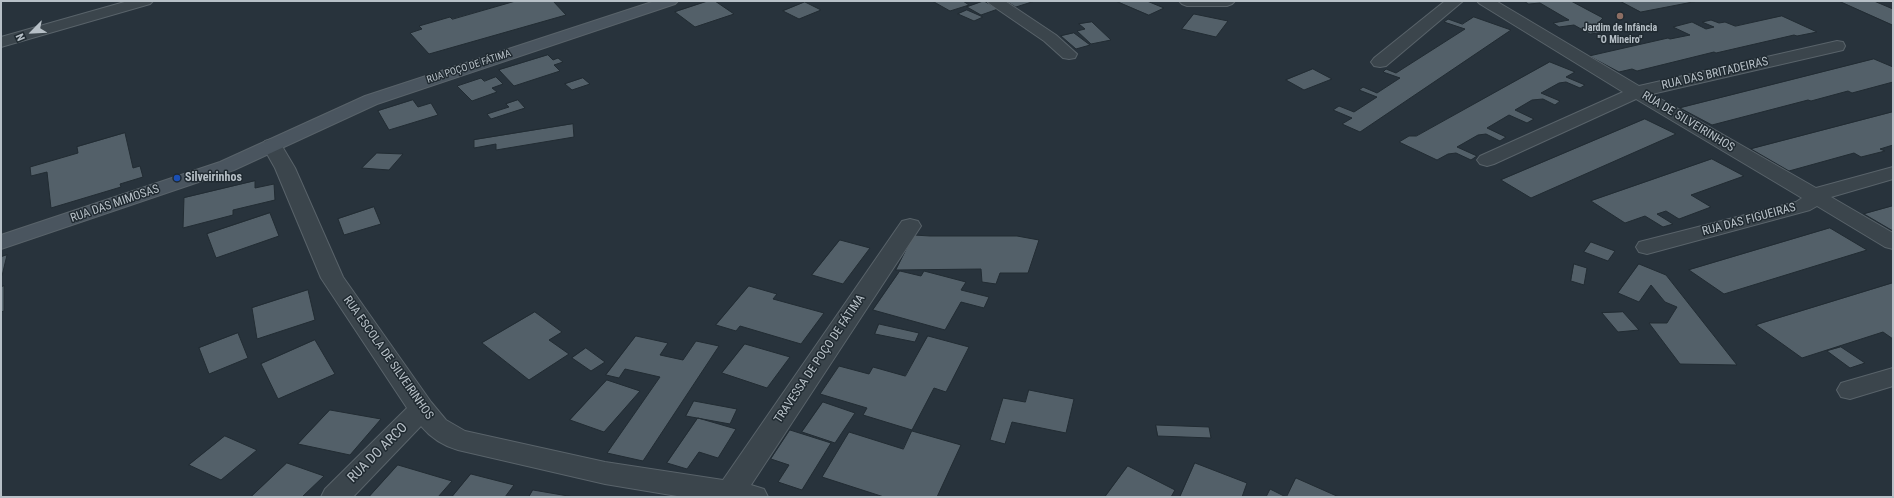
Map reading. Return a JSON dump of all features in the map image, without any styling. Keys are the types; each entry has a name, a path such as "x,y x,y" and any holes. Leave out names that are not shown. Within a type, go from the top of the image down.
{"street":[{"path":"1,42 145,1"},
{"name":"RUA POÇO DE FÁTIMA","path":"272,145 371,100 670,1"},
{"path":"995,1 1050,38 1069,54"},
{"path":"1187,1 1227,1"},
{"path":"1380,62 1455,1"},
{"name":"RUA DE SILVEIRINHOS","path":"1485,1 1535,33 1893,242"},
{"name":"RUA DAS BRITADEIRAS","path":"1487,160 1637,92 1837,46"},
{"name":"RUA DAS MIMOSAS","path":"1,242 227,166 272,145"},
{"name":"RUA ESCOLA DE SILVEIRINHOS","path":"272,145 285,168 332,278 422,409 437,427 458,440 605,474 716,493 754,497"},
{"name":"RUA DAS FIGUEIRAS","path":"1647,247 1803,206 1826,191 1893,173"},
{"name":"TRAVESSA DE POÇO DE FÁTIMA","path":"716,493 910,226"},
{"path":"1850,390 1893,377"},
{"name":"RUA DO ARCO","path":"335,497 422,409"}],"building":[{"path":"516,1 553,1 566,15 429,54 410,33 422,29 419,26 450,17 452,19"},
{"path":"708,1 715,1 734,14 695,27 675,12"},
{"path":"963,1 969,5 950,11 934,2"},
{"path":"984,1 998,9 981,15 967,7"},
{"path":"1006,1 1035,1 1016,7"},
{"path":"1116,1 1147,1 1164,8 1149,15"},
{"path":"1524,1 1571,1 1603,18 1599,22 1614,31 1590,34 1574,25 1559,27 1553,23 1569,20 1540,3 1529,4"},
{"path":"1620,1 1698,1 1641,12"},
{"path":"1839,1 1874,1 1893,9 1893,25"},
{"path":"805,2 821,10 799,19 783,11"},
{"path":"967,10 983,17 974,21 958,14"},
{"path":"1194,14 1228,21 1216,37 1182,29"},
{"path":"1782,16 1817,32 1797,36 1794,35 1716,53 1714,52 1637,71 1632,69 1619,72 1589,56 1668,38 1670,39 1690,35 1673,27 1692,22 1706,29 1714,27 1702,22 1711,20 1719,23 1725,22 1735,26"},
{"path":"1474,17 1511,30 1360,132 1342,124 1352,118 1333,110 1339,106 1354,112 1377,97 1359,90 1363,87 1377,93 1400,78 1383,72 1386,69 1396,73 1465,29 1444,22 1448,19 1462,24"},
{"path":"1092,22 1111,40 1091,44 1077,31 1085,29 1079,24"},
{"path":"1074,33 1090,45 1076,49 1061,36"},
{"path":"548,55 553,60 558,58 563,62 554,65 560,71 514,86 499,70"},
{"path":"1874,59 1893,67 1893,82 1852,93 1848,91 1811,101 1808,100 1712,125 1680,108"},
{"path":"1550,62 1575,72 1566,77 1585,85 1580,88 1566,82 1559,83 1541,93 1560,101 1555,105 1543,99 1532,100 1515,110 1534,119 1527,123 1509,115 1487,128 1506,137 1500,141 1486,134 1478,135 1457,147 1477,156 1471,160 1456,153 1448,154 1437,160 1399,142 1409,136 1416,136"},
{"path":"1313,69 1332,79 1304,90 1286,80"},
{"path":"496,77 503,84 492,88 497,92 472,101 457,86 481,78 484,81"},
{"path":"583,78 590,84 572,90 565,84"},
{"path":"413,100 418,107 431,103 438,115 389,130 378,111"},
{"path":"518,100 525,108 491,119 487,114 509,107 506,104"},
{"path":"1893,112 1893,145 1880,149 1885,151 1861,157 1854,153 1789,171 1751,149"},
{"path":"1645,119 1676,134 1531,198 1501,180"},
{"path":"573,124 574,137 496,150 496,144 474,148 474,140"},
{"path":"125,133 133,168 140,166 143,177 120,184 121,187 51,208 47,172 31,176 30,167 78,153 77,147"},
{"path":"377,153 403,154 389,170 362,168"},
{"path":"1712,159 1744,176 1691,195 1711,207 1679,219 1666,211 1657,214 1673,224 1663,227 1645,216 1625,223 1591,201"},
{"path":"255,181 255,188 274,184 275,200 233,210 233,215 183,228 184,198"},
{"path":"1893,206 1893,231 1864,214"},
{"path":"374,207 381,224 344,235 338,219"},
{"path":"270,213 279,236 216,258 207,234"},
{"path":"1830,228 1867,250 1724,294 1689,270"},
{"path":"915,232 914,235 1017,236 1039,240 1028,273 1000,273 996,284 982,282 981,269 896,270"},
{"path":"840,240 870,248 843,284 812,275"},
{"path":"1591,242 1615,251 1608,261 1584,252"},
{"path":"7,255 2,276 1,277 1,257"},
{"path":"1574,264 1587,268 1584,285 1571,281"},
{"path":"1639,264 1666,275 1737,365 1680,364 1649,323 1667,323 1677,307 1665,302 1651,285 1639,302 1618,293"},
{"path":"900,271 921,276 924,271 966,282 961,290 989,297 984,308 961,302 945,330 873,310"},
{"path":"1893,283 1893,339 1883,332 1802,358 1756,325"},
{"path":"4,286 4,311 1,312 1,287"},
{"path":"749,286 777,294 773,299 824,313 801,344 740,326 736,331 716,325"},
{"path":"308,290 315,320 257,339 252,308"},
{"path":"535,312 562,332 549,340 569,354 529,380 482,343"},
{"path":"1623,312 1639,330 1618,332 1602,313"},
{"path":"879,324 919,333 915,342 875,334"},
{"path":"238,333 248,358 209,374 199,348"},
{"path":"636,336 668,343 660,355 683,360 696,341 719,346 643,461 607,453 660,377 625,369 619,378 606,375"},
{"path":"928,336 969,347 946,392 934,388 912,430 863,415 867,408 820,394 839,366 869,374 873,367 905,376"},
{"path":"315,340 335,374 278,399 261,364"},
{"path":"745,344 790,357 767,388 722,373"},
{"path":"1841,347 1865,363 1850,368 1827,351"},
{"path":"586,348 605,362 591,371 572,358"},
{"path":"607,380 640,391 604,432 570,420"},
{"path":"1029,390 1074,399 1066,433 1012,422 1005,444 990,440 1003,398 1025,402"},
{"path":"694,401 737,409 730,424 686,416"},
{"path":"823,402 855,413 835,443 802,432"},
{"path":"330,410 381,419 350,455 298,444"},
{"path":"698,418 736,429 718,458 699,452 687,469 667,463"},
{"path":"1156,425 1209,427 1211,438 1158,436"},
{"path":"790,430 831,443 802,490 778,482 789,465 771,459"},
{"path":"912,431 961,445 937,497 884,497 822,477 849,432 903,449"},
{"path":"225,436 257,450 221,480 189,465"},
{"path":"287,463 324,476 302,497 251,497"},
{"path":"1195,463 1247,483 1242,497 1180,497"},
{"path":"398,465 452,481 438,497 369,497"},
{"path":"1128,466 1175,490 1171,497 1105,497"},
{"path":"471,474 514,485 505,497 452,497"},
{"path":"1296,478 1339,497 1286,497"},
{"path":"1270,489 1286,497 1266,497"},
{"path":"533,490 574,497 529,497"}],"place":[{"name":"Jardim de Infância \"O Mineiro\"","path":"1620,16"},
{"name":"Silveirinhos","path":"177,178"}]}
